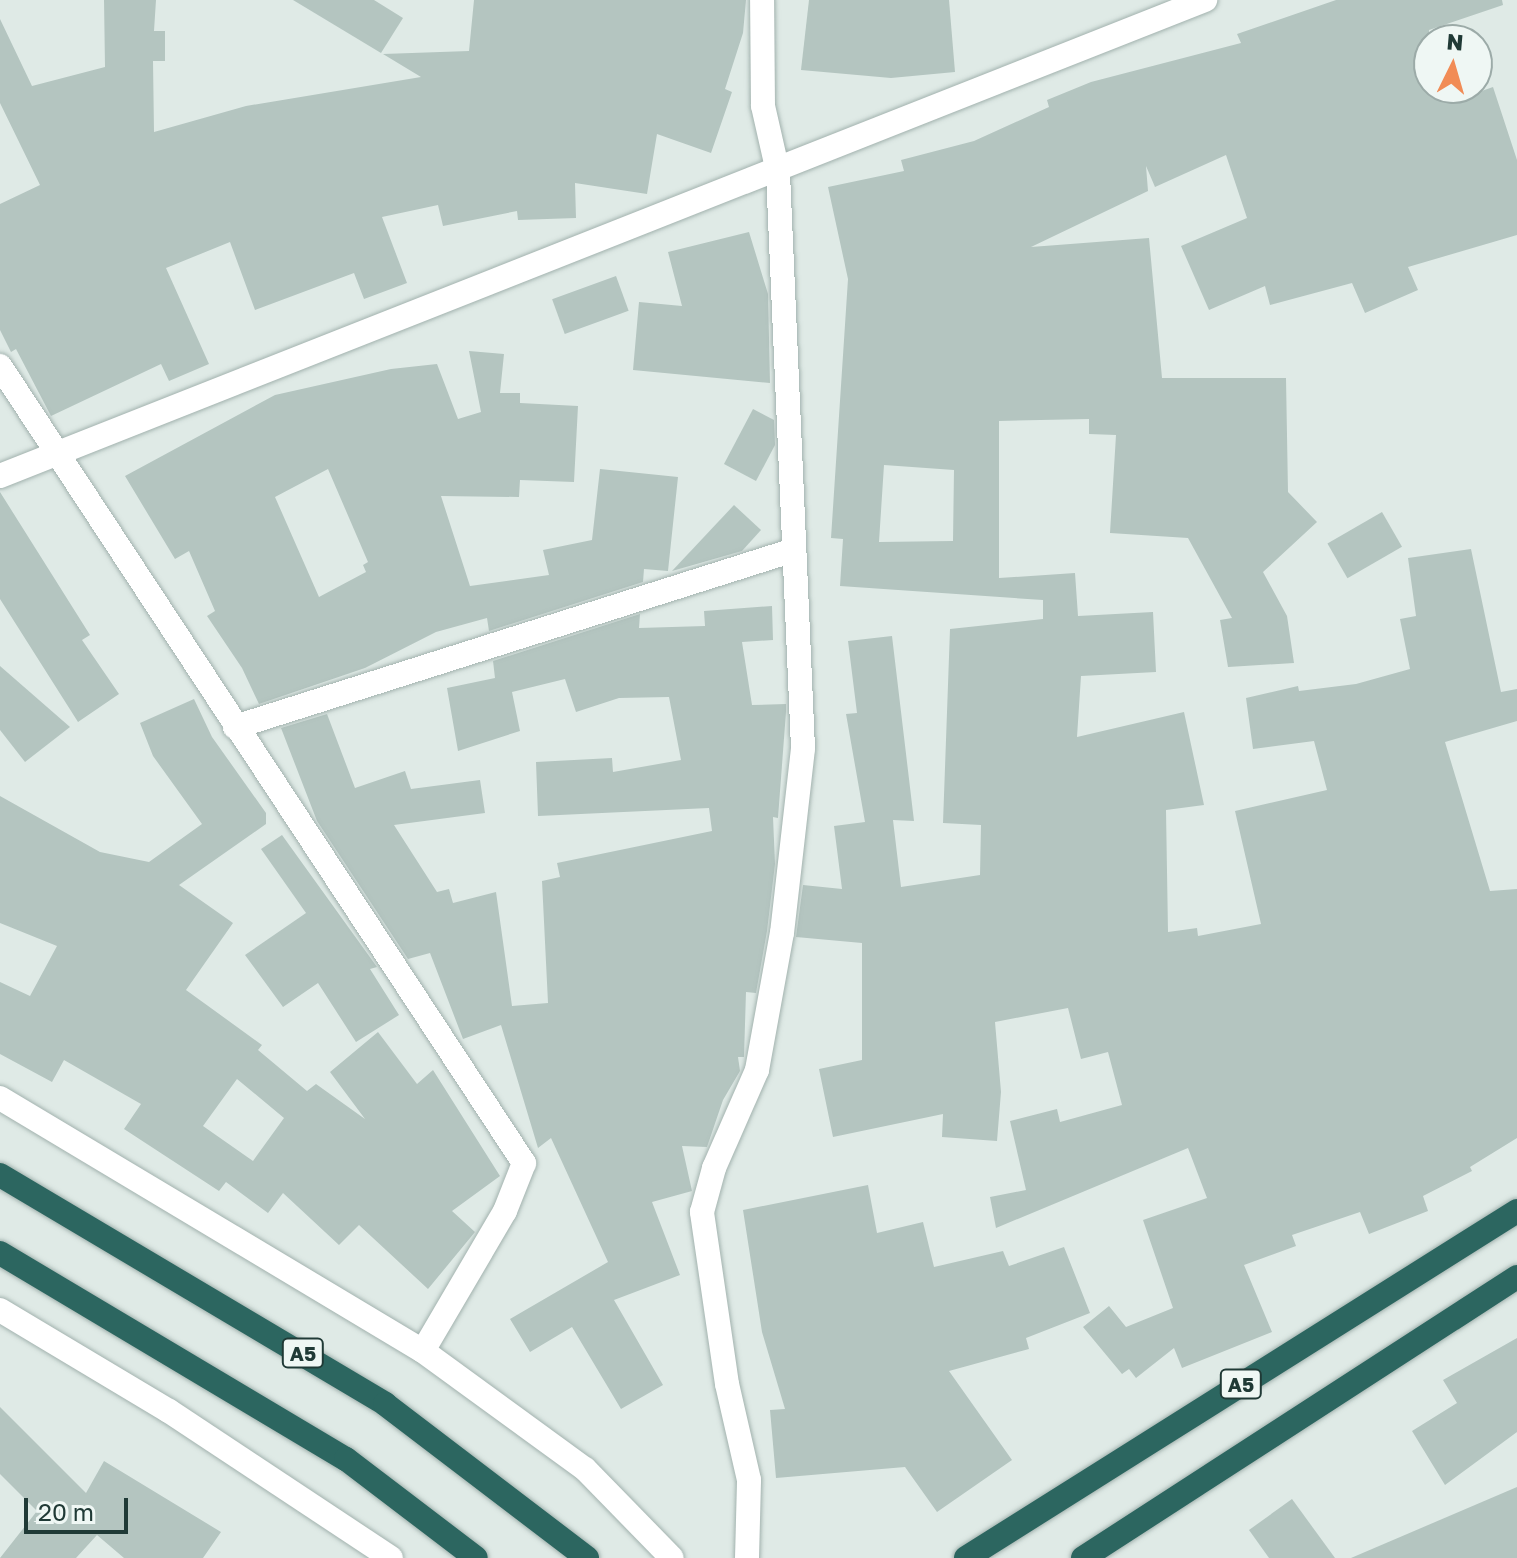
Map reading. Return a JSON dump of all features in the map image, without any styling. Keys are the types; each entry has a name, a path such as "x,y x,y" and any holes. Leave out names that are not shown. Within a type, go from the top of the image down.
{"highway":[{"name":"A5","path":"0,1175 385,1404 587,1558"},
{"name":"A5","path":"966,1558 1517,1211"},
{"path":"0,1253 346,1459 476,1558"},
{"path":"1083,1558 1517,1277"}],"street":[{"path":"747,1558 749,1480 727,1384 702,1212 714,1168 757,1070 782,933 803,748 791,551 778,172 763,106 762,0"},
{"path":"0,476 360,330 778,172 1205,0"},
{"path":"0,366 524,1163 505,1211 423,1351"},
{"path":"235,727 791,551"},
{"path":"0,1098 423,1351 585,1469 672,1558"},
{"path":"0,1310 169,1411 391,1558"}],"building":[{"path":"104,0 156,0 154,31 165,31 165,61 153,61 154,132 246,106 421,77 383,54 469,51 474,0 746,0 743,33 725,89 732,92 711,153 657,134 647,194 575,183 576,218 518,220 517,211 443,226 438,205 382,217 407,283 364,299 354,273 255,310 230,242 166,268 209,364 169,381 161,364 51,416 16,349 11,352 0,330 0,204 40,185 0,103 0,19 32,86 105,67"},
{"path":"293,0 374,0 403,18 381,53"},
{"path":"809,0 949,0 955,72 891,78 801,70"},
{"path":"1336,0 1502,0 1503,5 1447,24 1413,24 1413,104 1493,104 1493,87 1517,160 1517,235 1408,267 1418,290 1365,313 1352,283 1270,305 1265,286 1209,310 1181,246 1247,218 1226,155 1155,187 1146,166 1148,191 1031,247 1149,238 1162,378 1286,378 1288,492 1317,522 1263,572 1287,616 1294,663 1228,667 1220,620 1232,618 1188,538 1110,533 1116,435 1089,434 1089,419 999,421 999,578 1075,573 1078,616 1153,612 1156,672 1081,676 1077,737 1184,712 1204,805 1166,810 1168,932 1197,928 1198,936 1261,924 1235,811 1327,790 1314,741 1253,749 1246,698 1298,686 1299,691 1356,684 1410,669 1400,619 1416,616 1408,558 1471,549 1501,692 1517,689 1517,721 1445,742 1490,891 1517,889 1517,1138 1470,1167 1472,1171 1423,1196 1428,1211 1369,1234 1360,1212 1292,1235 1296,1246 1244,1265 1272,1332 1182,1368 1174,1348 1136,1378 1129,1369 1122,1374 1083,1327 1109,1306 1126,1327 1173,1308 1143,1220 1207,1198 1188,1148 996,1228 990,1197 1026,1190 1010,1121 1057,1109 1060,1122 1122,1105 1108,1052 1081,1059 1068,1008 995,1022 1001,1092 997,1141 942,1137 943,1114 833,1137 819,1069 862,1060 862,943 796,937 803,885 842,889 834,826 865,822 846,714 857,713 848,641 892,636 914,821 893,820 901,887 980,875 981,825 943,823 950,629 1043,619 1043,600 840,586 843,539 831,538 848,279 828,187 904,171 901,160 974,141 1049,107 1047,100 1091,82 1241,43 1237,34","holes":["884,465 954,470 953,541 879,542"]},
{"path":"749,232 768,294 770,383 633,370 639,302 682,306 668,252"},
{"path":"616,276 629,311 565,334 552,299"},
{"path":"469,351 504,354 500,393 520,393 520,403 578,406 574,482 520,480 519,497 441,496 470,586 549,575 543,550 592,540 600,469 678,477 668,571 644,569 643,582 489,631 487,618 436,632 365,668 259,704 242,668 207,616 215,611 189,551 175,559 125,476 275,395 391,369 437,364 458,419 481,412","holes":["328,469 368,562 363,565 366,572 319,597 275,497"]},
{"path":"753,409 774,420 775,445 756,481 724,464"},
{"path":"0,492 90,635 82,640 119,694 78,722 0,599"},
{"path":"734,505 761,530 742,551 672,571"},
{"path":"1382,512 1402,547 1347,578 1327,544"},
{"path":"772,606 773,640 742,642 752,705 786,704 778,818 773,817 775,864 756,993 746,992 744,1057 738,1057 740,1071 723,1100 707,1147 682,1146 692,1191 652,1202 680,1275 614,1300 663,1385 621,1409 572,1327 530,1352 510,1319 608,1262 551,1138 538,1148 501,1025 463,1039 430,953 408,959 317,821 281,728 327,714 355,788 405,771 411,789 480,780 485,813 394,825 437,892 449,889 453,903 496,892 512,1006 548,1003 542,881 560,877 557,863 712,831 709,808 538,816 536,762 612,758 613,772 681,760 669,697 619,698 576,712 565,679 512,692 520,731 458,751 447,688 495,678 493,661 640,614 639,628 705,626 704,611"},
{"path":"0,666 70,727 25,762 0,730"},
{"path":"194,699 212,737 266,813 266,824 179,885 233,923 186,990 262,1045 258,1050 307,1091 316,1084 365,1119 330,1072 378,1032 417,1084 433,1070 500,1176 452,1211 475,1232 428,1289 359,1225 339,1245 283,1193 268,1213 226,1182 219,1191 124,1129 141,1104 64,1060 52,1082 0,1054 0,982 30,996 57,946 0,923 0,796 100,852 149,862 202,824 153,756 140,723","holes":["237,1079 284,1118 253,1161 203,1126"]},
{"path":"282,835 377,967 370,969 399,1015 356,1042 318,983 283,1007 245,955 306,913 261,849"},
{"path":"868,1185 877,1233 923,1222 934,1267 1003,1251 1009,1266 1064,1247 1090,1313 1026,1338 1029,1349 949,1371 1012,1460 937,1512 905,1467 776,1478 770,1410 785,1409 762,1332 743,1210"},
{"path":"1517,1338 1517,1432 1445,1485 1412,1431 1457,1403 1443,1380"},
{"path":"0,1407 86,1493 104,1461 221,1532 203,1558 124,1558 97,1535 76,1558 0,1558 37,1511 0,1474"},
{"path":"1517,1487 1517,1558 1351,1558"},
{"path":"1292,1499 1335,1558 1269,1558 1249,1530"}]}
